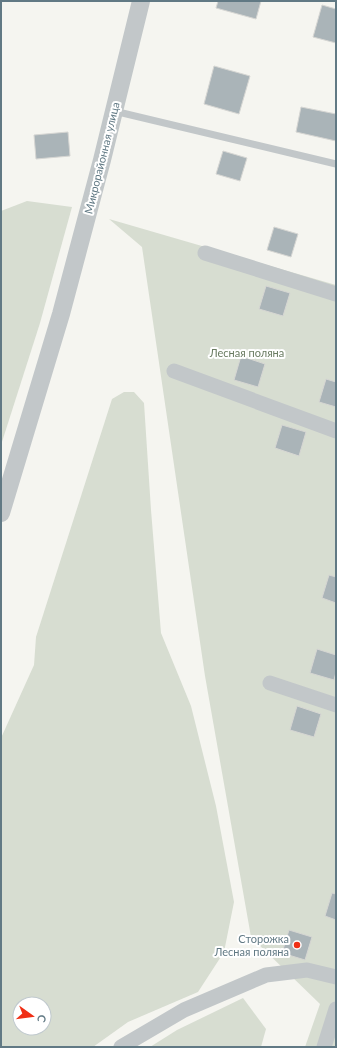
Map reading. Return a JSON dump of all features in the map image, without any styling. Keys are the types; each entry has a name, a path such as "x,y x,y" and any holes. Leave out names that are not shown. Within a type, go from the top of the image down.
{"street":[{"name":"Микрорайонная улица","path":"1,512 61,314 141,1"},
{"path":"204,253 336,294"},
{"path":"174,371 336,430"},
{"path":"270,682 336,705"},
{"path":"121,1047 184,1010 266,975 307,970 336,977"},
{"path":"324,1047 336,1009"}],"lane":[{"path":"114,111 336,164"}],"green space":[{"path":"27,201 72,207 40,323 1,445 1,211"},
{"name":"Лесная поляна","path":"109,219 336,285 336,1047 305,1047 320,1004 251,937 205,676 142,247"},
{"path":"124,392 134,392 144,403 161,633 191,706 216,806 234,902 224,952 198,992 128,1022 93,1047 1,1047 1,738 34,665 36,637 112,399"},
{"path":"243,998 266,1029 261,1047 150,1047 177,1030"}],"building":[{"path":"218,1 261,1 256,19 216,8"},
{"path":"322,5 336,9 336,43 313,37"},
{"path":"214,66 250,76 239,114 204,104"},
{"path":"301,107 336,114 336,141 296,132"},
{"path":"68,132 70,156 36,159 34,135"},
{"path":"223,151 247,158 240,181 216,174"},
{"path":"274,227 298,234 291,257 267,250"},
{"path":"266,286 290,293 283,316 259,309"},
{"path":"241,356 265,364 258,387 234,380"},
{"path":"326,379 336,382 336,407 319,402"},
{"path":"282,425 306,432 299,456 275,448"},
{"path":"329,575 336,577 336,603 322,598"},
{"path":"317,649 336,655 336,672 334,680 310,673"},
{"path":"297,706 321,714 314,737 290,730"},
{"path":"332,893 336,894 336,920 325,916"},
{"name":"Сторожка Лесная поляна","path":"289,930 312,937 305,960 282,953"}],"place":[{"name":"Сторожка Лесная поляна","path":"297,945"}]}
